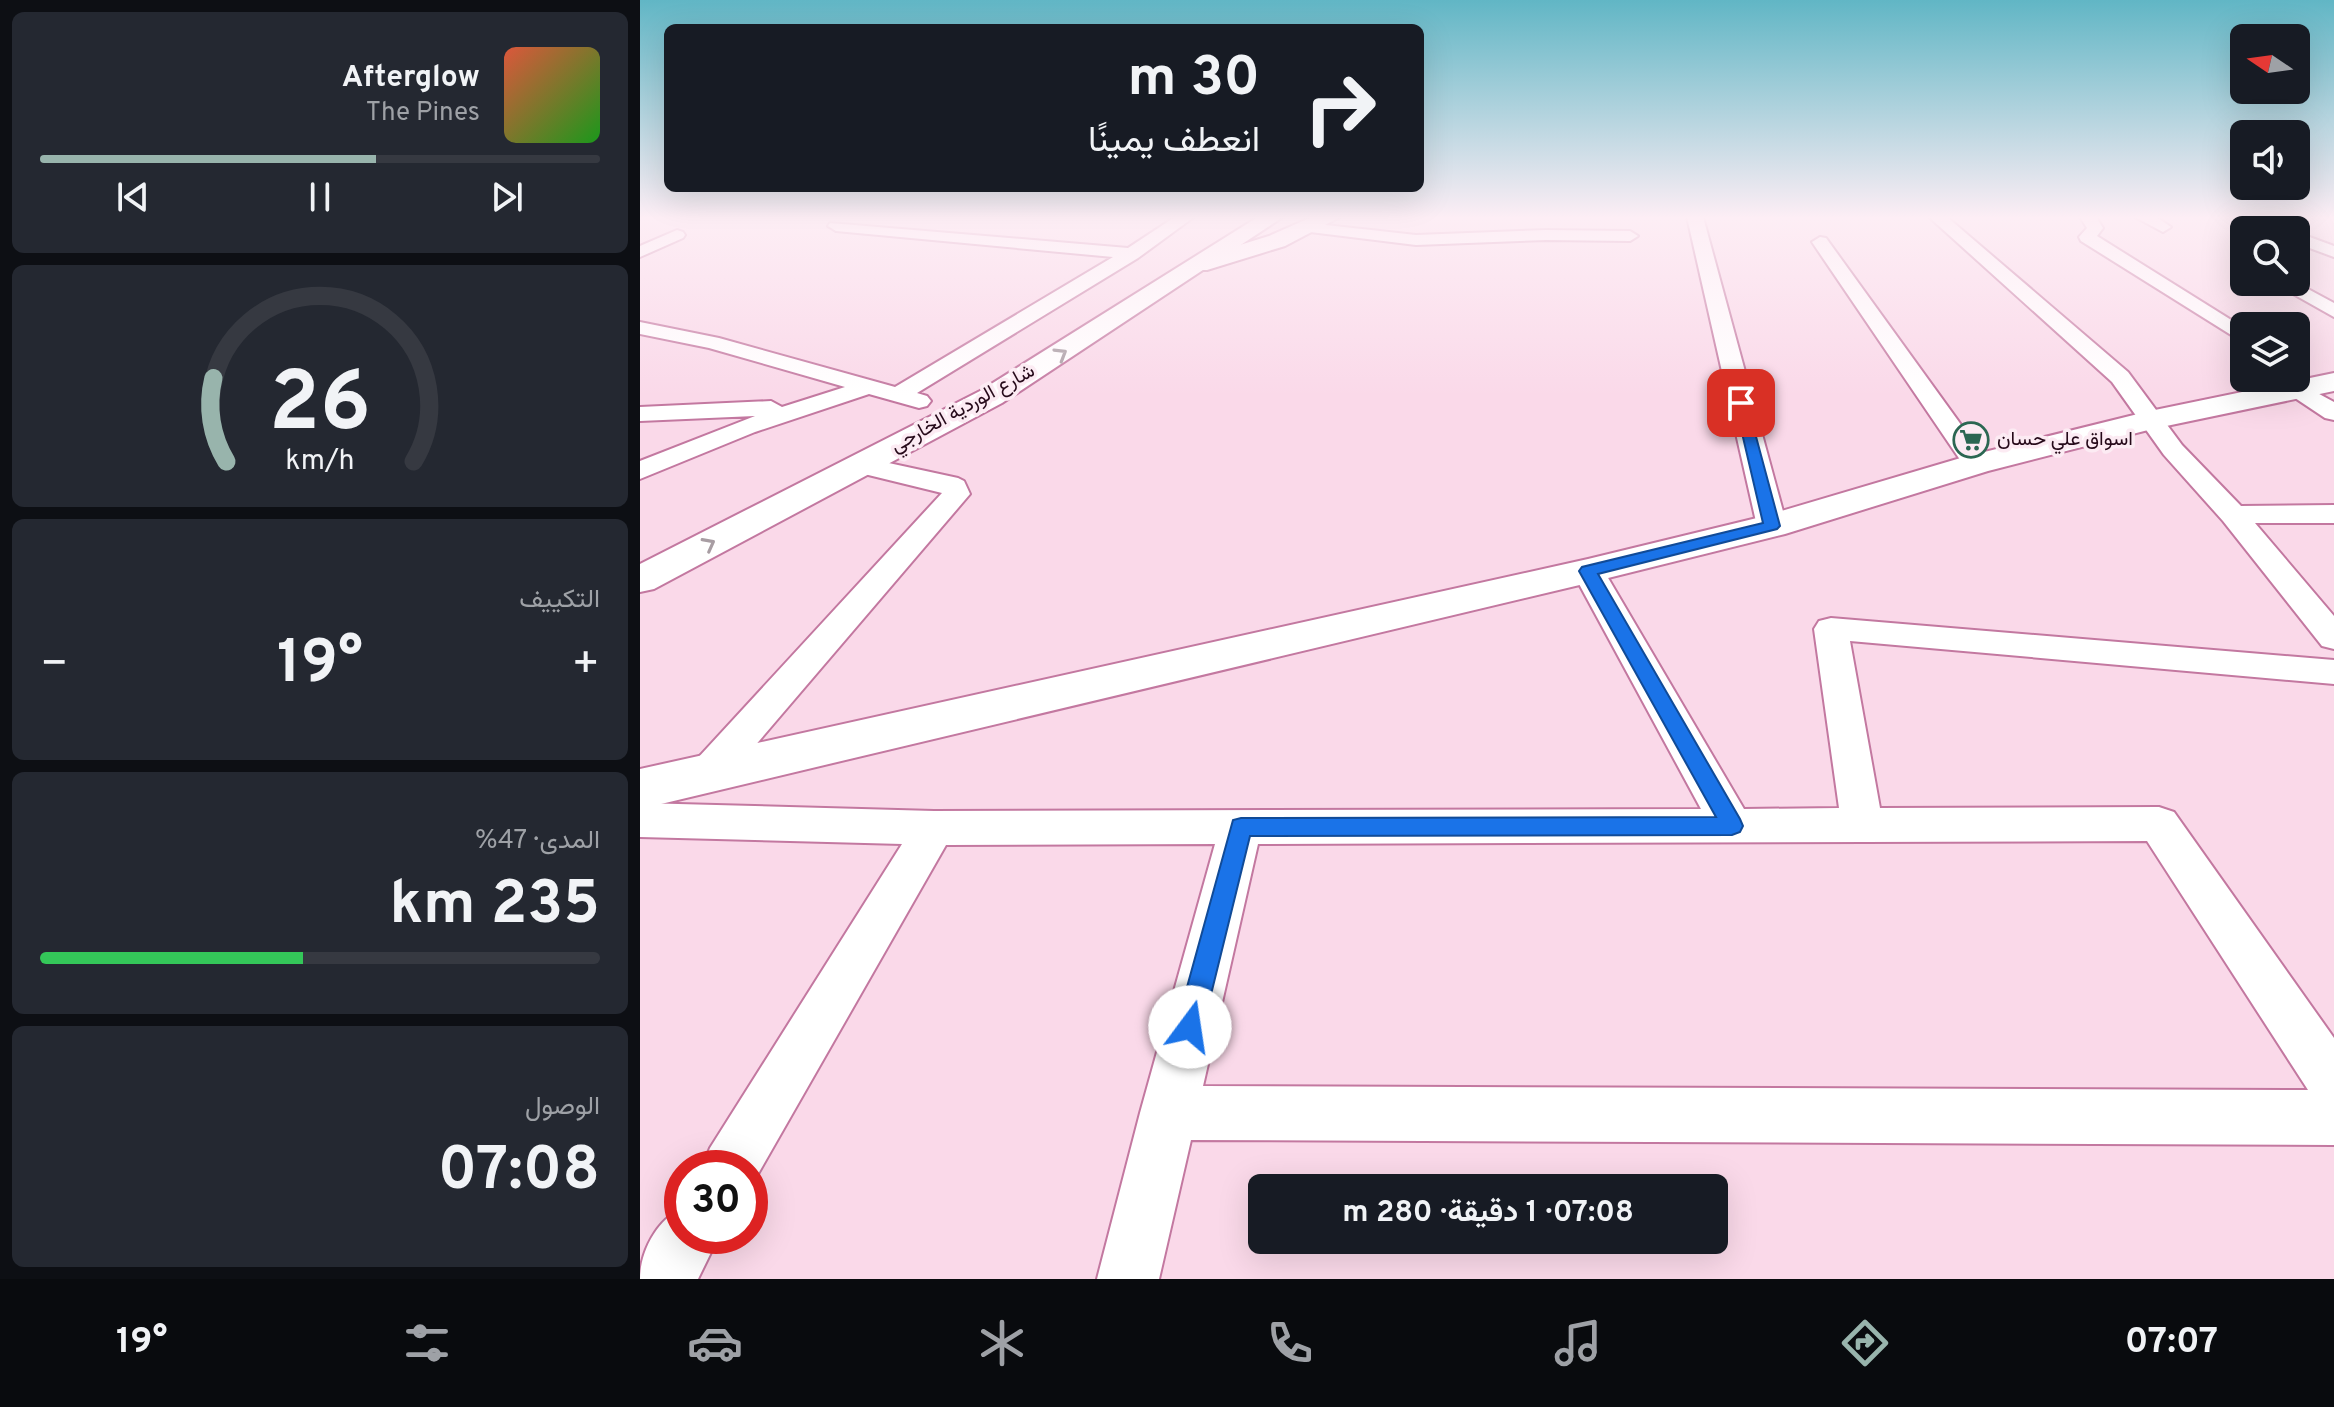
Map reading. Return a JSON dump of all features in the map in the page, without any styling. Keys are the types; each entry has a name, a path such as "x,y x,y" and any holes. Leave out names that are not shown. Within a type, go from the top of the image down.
{"main road":[{"name":"شارع الوردية الخارجي","path":"640,580 868,451 910,399 959,383 1135,277"},
{"name":"شارع الوردية الخارجي","path":"640,549 991,397 1181,277"},
{"path":"959,383 942,398 946,402 959,404 991,397"},
{"path":"642,814 710,771 1588,571 1772,526 1976,464 2150,420 2316,388"}],"street":[{"path":"640,328 712,342 910,399 1097,277"},
{"path":"1710,277 1772,526"},
{"path":"1844,277 1976,464"},
{"path":"2006,277 2128,385 2173,450 2233,515 2334,638"},
{"path":"2149,277 2230,328"},
{"path":"2307,296 2334,311"},
{"path":"640,471 746,427 868,387"},
{"path":"640,414 811,406"},
{"path":"710,771 956,494 954,487 948,484 868,451"},
{"path":"2233,515 2334,514"},
{"path":"1588,571 1732,826"},
{"path":"1862,825 1831,629 2334,672"},
{"path":"642,814 934,828 2159,824 2334,1083"},
{"path":"1128,1279 1167,1113 1241,827"},
{"path":"741,1150 934,828"},
{"path":"1167,1113 2334,1118"},
{"path":"663,1279 678,1254"}],"place":[{"name":"اسواق علي حسان","path":"1971,440"}],"route":[{"path":"1190,1027 1241,827 1732,826 1588,571 1772,526 1741,403"}]}
